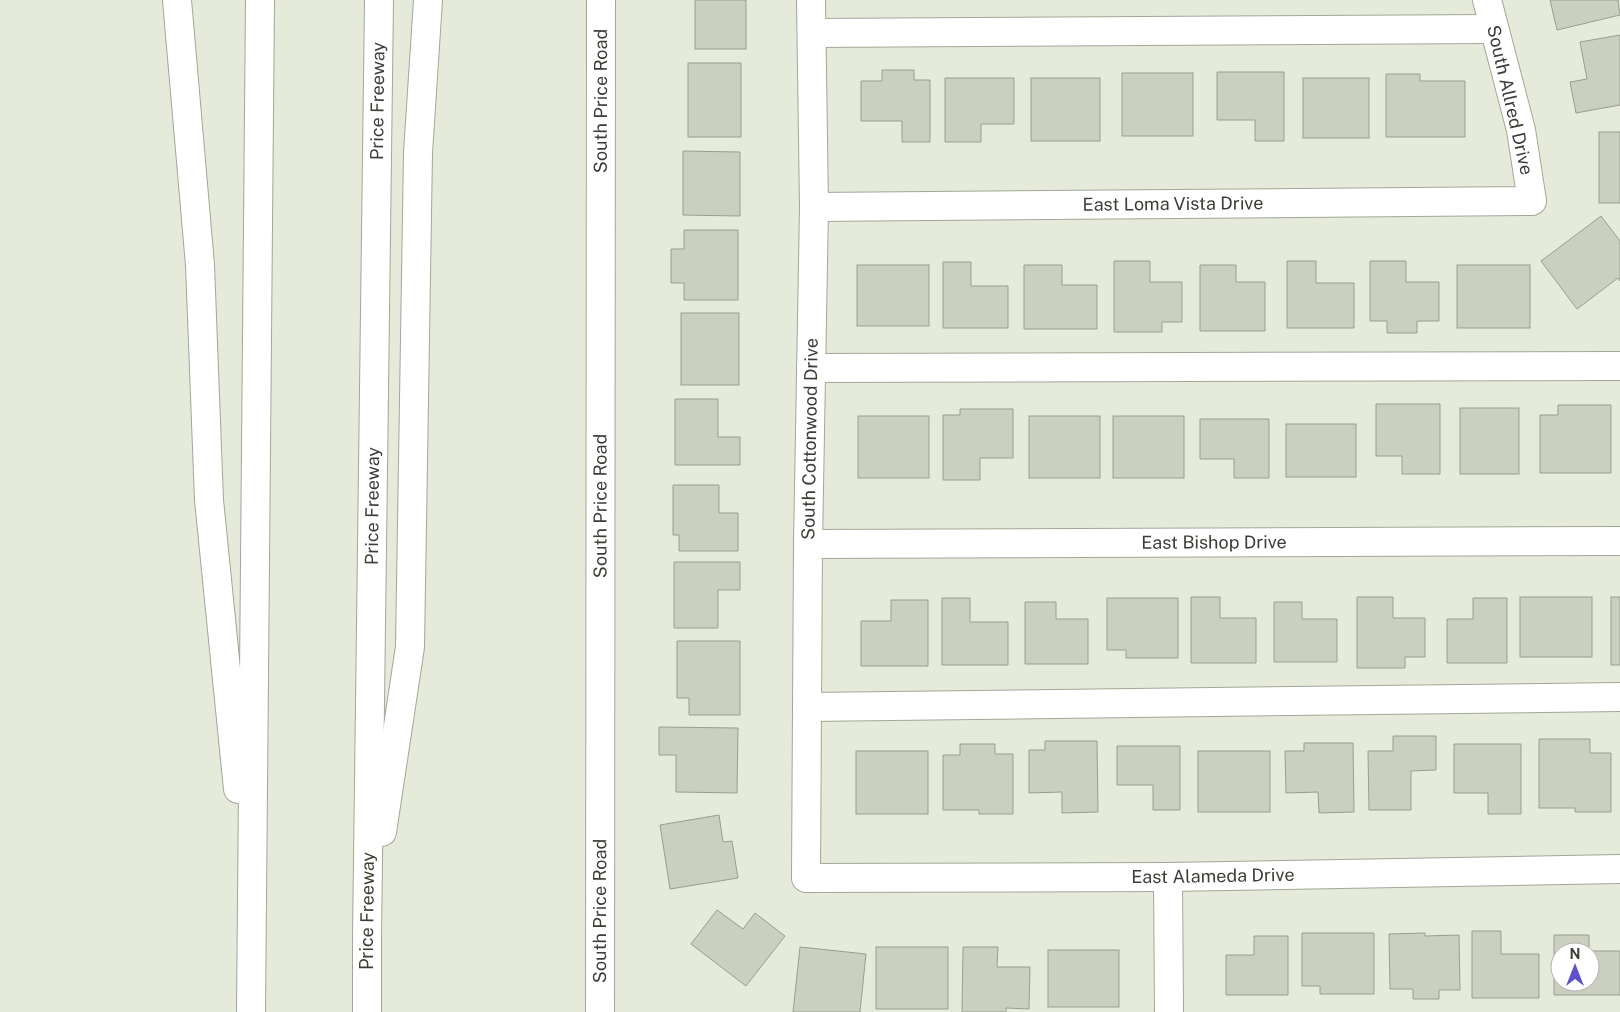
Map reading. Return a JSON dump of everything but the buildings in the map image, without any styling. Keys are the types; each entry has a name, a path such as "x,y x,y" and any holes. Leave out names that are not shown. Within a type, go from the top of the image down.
{"main road":[{"path":"177,0 200,264 209,500 252,930"},
{"path":"252,1012 260,0"},
{"name":"Price Freeway","path":"367,1012 380,0"},
{"path":"367,938 410,647 418,153 428,0"},
{"name":"South Price Road","path":"600,1012 601,0"},
{"name":"South Cottonwood Drive","path":"806,878 808,544 814,207 811,0"},
{"name":"South Allred Drive","path":"1487,0 1521,130 1532,201"},
{"path":"812,33 1494,29"},
{"name":"East Loma Vista Drive","path":"814,207 1532,201"},
{"path":"811,368 1620,366"},
{"name":"East Bishop Drive","path":"808,544 1620,541"},
{"path":"807,706 1620,697"},
{"name":"East Alameda Drive","path":"806,878 1168,877 1620,869"},
{"path":"1168,877 1170,1012"}]}
